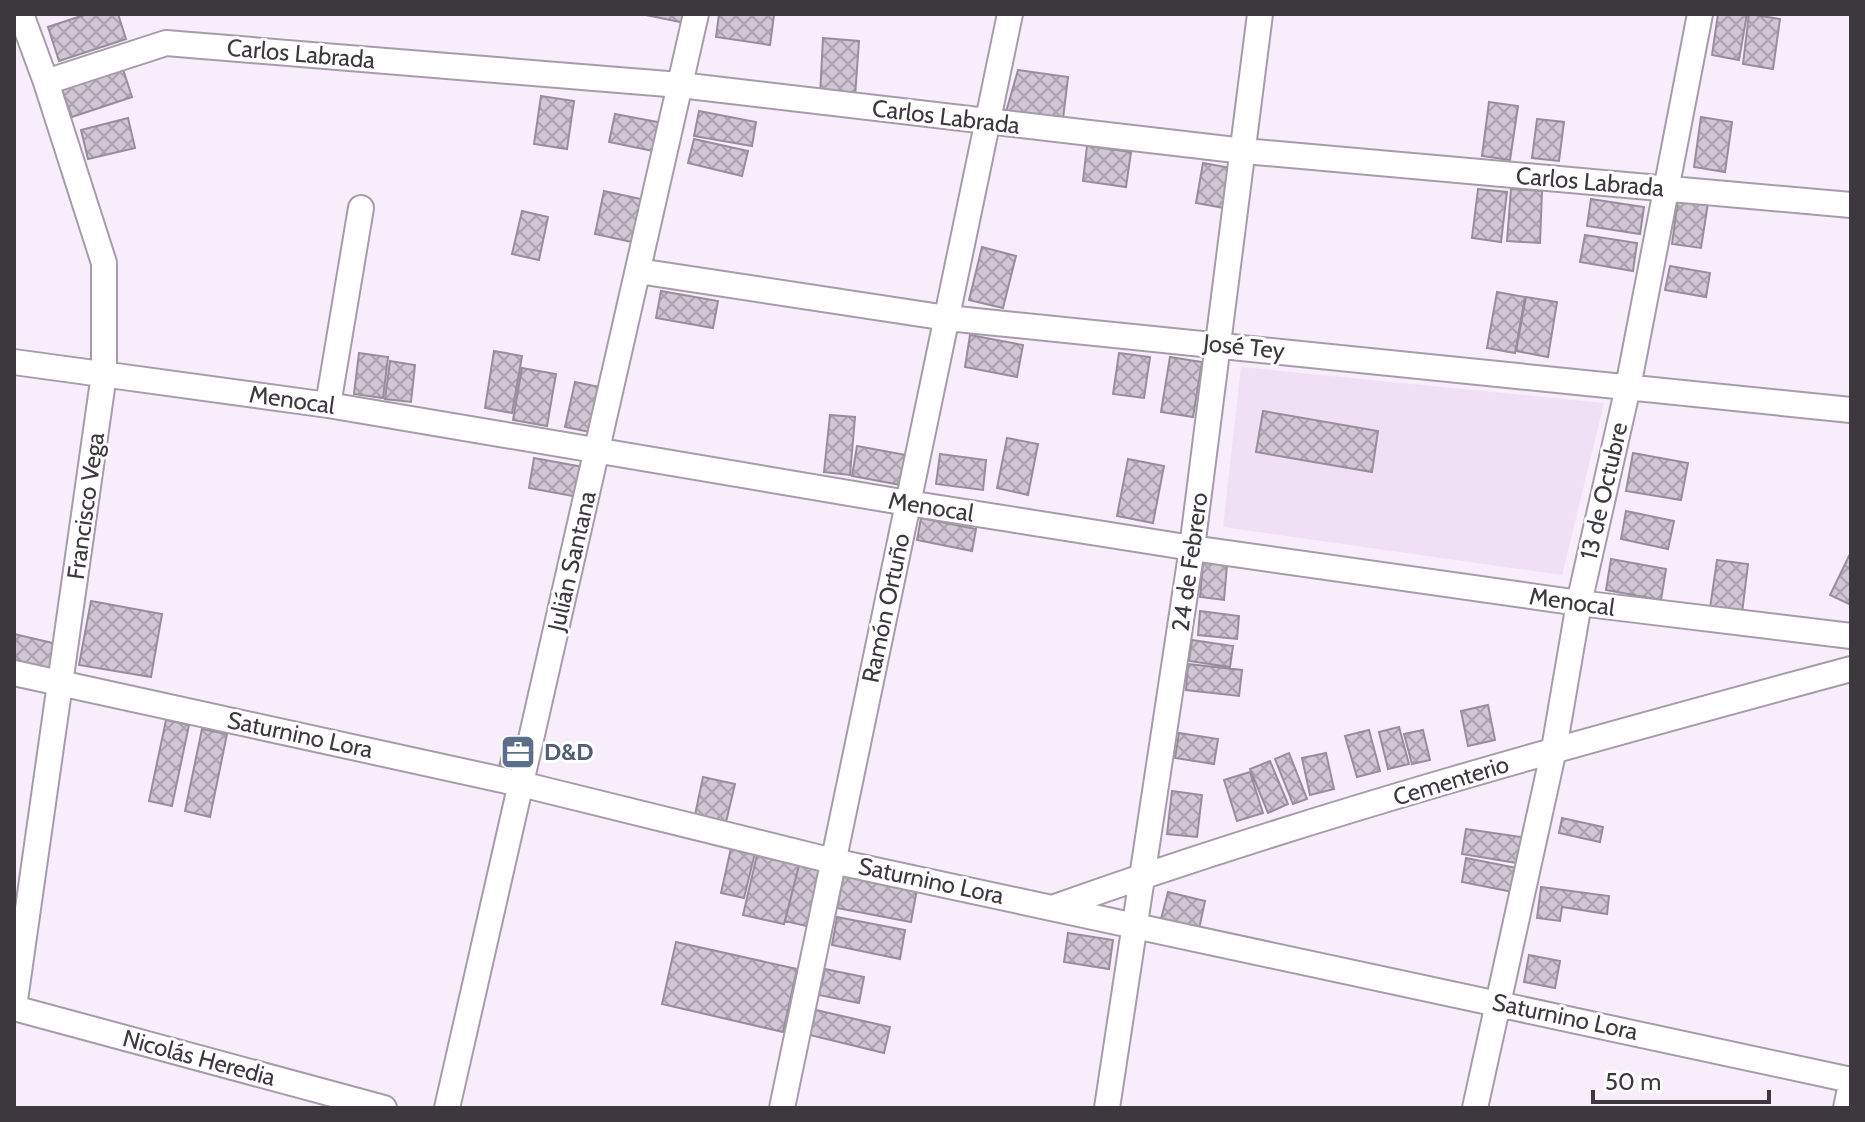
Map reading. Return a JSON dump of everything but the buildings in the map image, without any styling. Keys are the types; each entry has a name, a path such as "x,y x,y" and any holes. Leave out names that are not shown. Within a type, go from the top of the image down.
{"street":[{"name":"Francisco Vega","path":"14,1008 104,374 104,263 21,14"},
{"name":"Julián Santana","path":"447,1108 696,14"},
{"name":"Ramón Ortuño","path":"782,1108 1010,14"},
{"name":"24 de Febrero","path":"1107,1108 1192,548 1260,14"},
{"name":"13 de Octubre","path":"1475,1108 1554,749 1579,603 1628,387 1700,14"},
{"name":"Carlos Labrada","path":"46,82 166,43 680,85 1244,151 1851,205"},
{"path":"328,405 361,208"},
{"name":"José Tey","path":"638,271 947,318 1851,410"},
{"name":"Menocal","path":"14,362 328,405 1192,548 1579,603 1851,636"},
{"name":"Cementerio","path":"1055,907 1144,876 1554,749 1851,669"},
{"name":"Saturnino Lora","path":"14,673 521,784 833,861 1496,1002 1851,1082"},
{"name":"Nicolás Heredia","path":"14,1008 384,1108"},
{"path":"1846,1108 1851,1082"}],"shaded area":[{"path":"1241,367 1604,403 1562,575 1223,527"}],"place":[{"name":"D&D","path":"518,752"}]}
